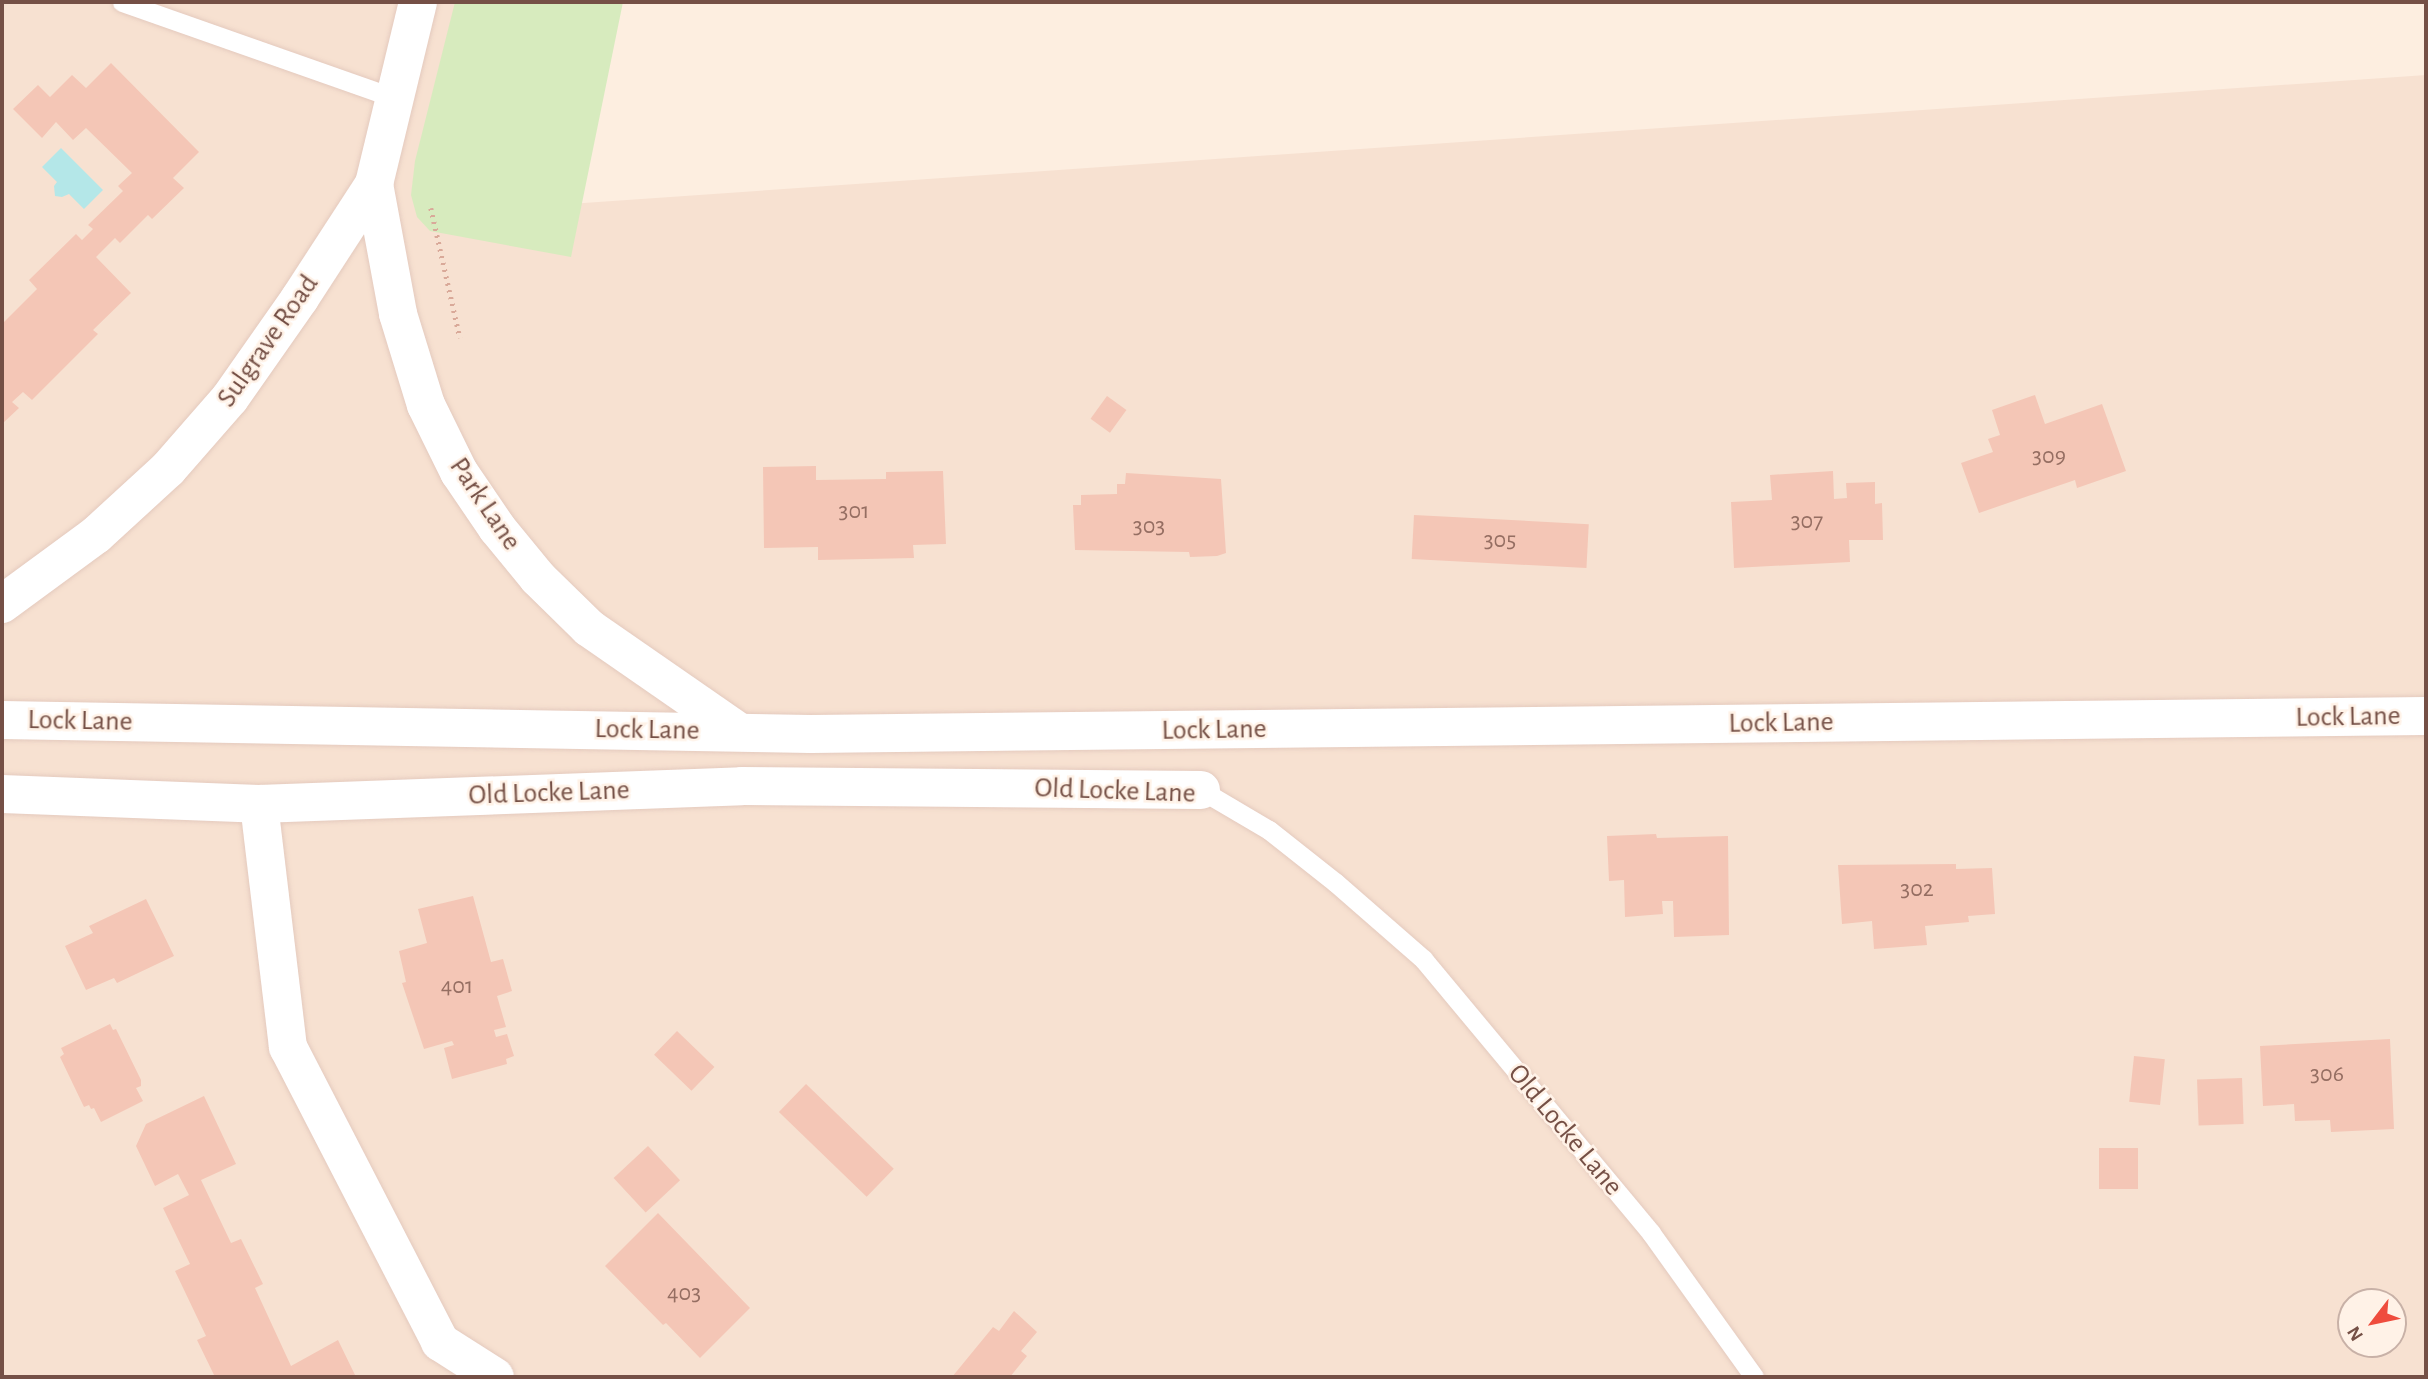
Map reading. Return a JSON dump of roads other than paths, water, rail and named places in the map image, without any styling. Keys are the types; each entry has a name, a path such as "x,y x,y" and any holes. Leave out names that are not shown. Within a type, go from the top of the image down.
{"street":[{"name":"Sulgrave Road","path":"2,604 96,535 168,468 230,398 374,184 397,99 418,2"},
{"name":"Park Lane","path":"374,184 398,314 426,405 467,483 497,528 538,578 589,628 738,731"},
{"name":"Lock Lane","path":"2,720 811,734 2426,716"},
{"name":"Old Locke Lane","path":"2,794 259,804 742,786 1201,790"},
{"path":"259,804 288,1048 440,1342 495,1377"}],"lane":[{"path":"122,2 397,99"},
{"name":"Old Locke Lane","path":"1201,790 1269,830 1336,883 1423,959 1651,1233 1754,1377"}],"water":[{"path":"61,148 103,190 84,209 69,194 55,196 54,186 57,182 42,167"}]}
